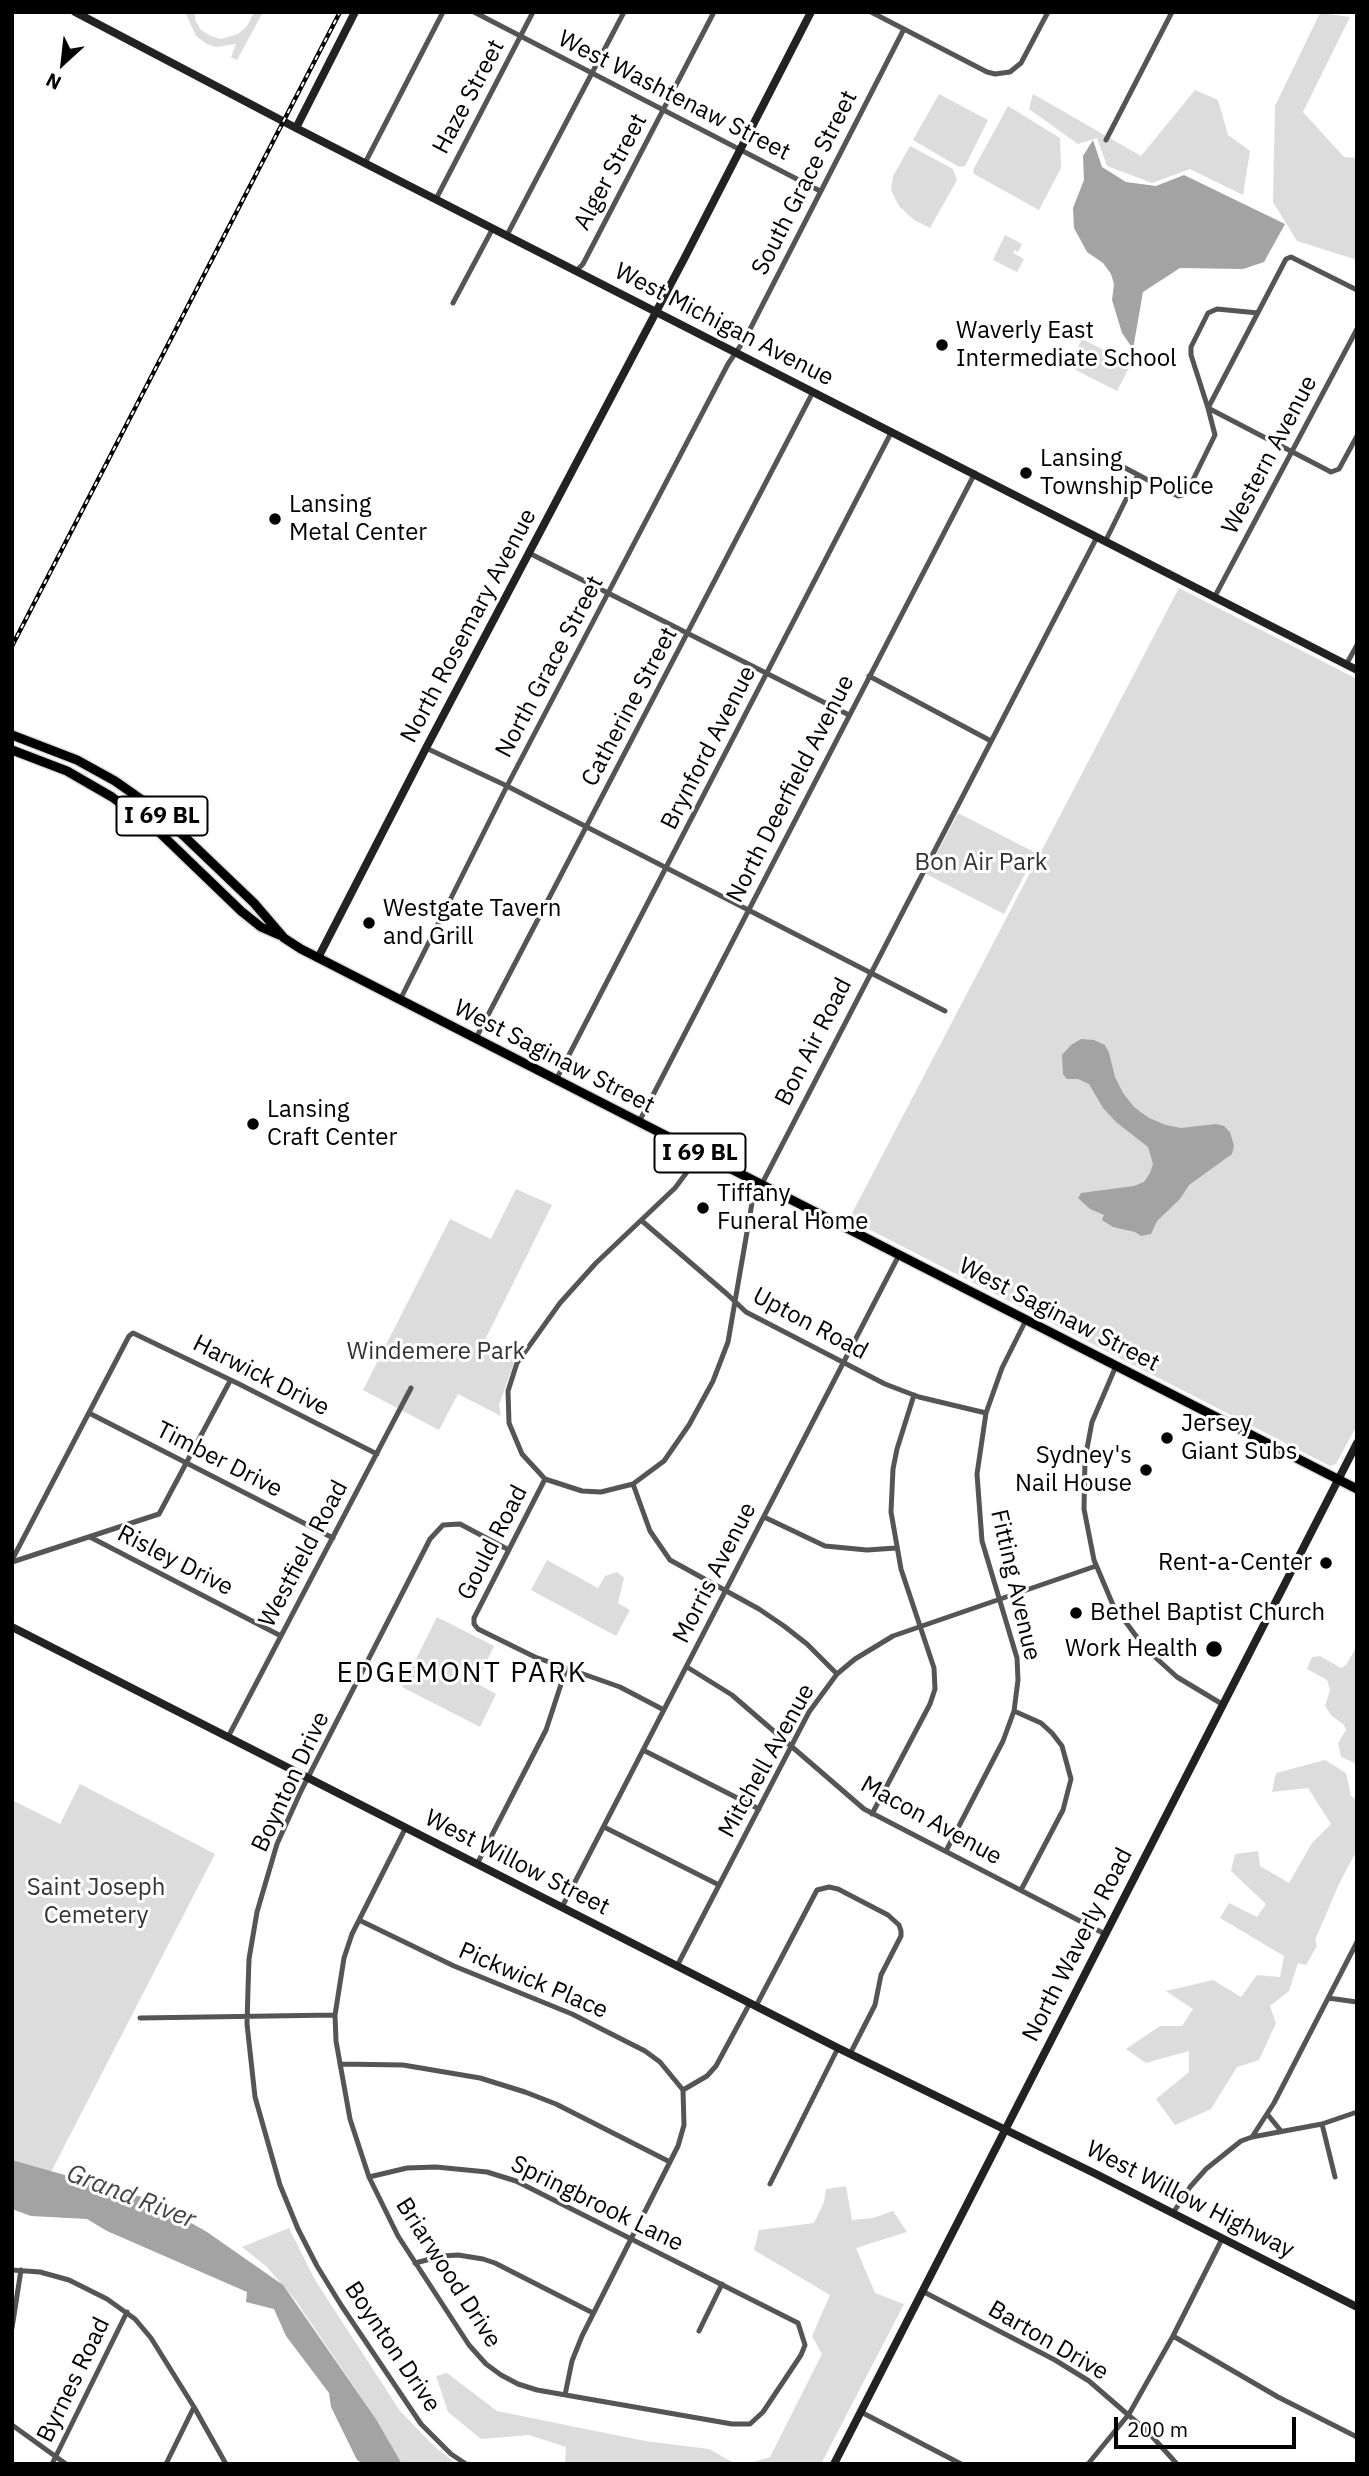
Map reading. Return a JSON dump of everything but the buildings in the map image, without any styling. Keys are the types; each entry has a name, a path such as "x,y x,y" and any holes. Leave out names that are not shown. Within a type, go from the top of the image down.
{"main road":[{"name":"West Saginaw Street","path":"12,735 86,765 149,805 254,903 284,937 318,958 1339,1480"},
{"name":"I 69 BL","path":"12,750 67,771 112,797 159,832 241,911 261,926 284,937"},
{"name":"I 69 BL","path":"1339,1480 1357,1489"}],"street":[{"name":"West Michigan Avenue","path":"75,12 296,128 1357,670"},
{"path":"296,128 355,12"},
{"path":"365,163 443,12"},
{"name":"West Washtenaw Street","path":"474,12 820,191"},
{"name":"Haze Street","path":"436,199 533,12"},
{"path":"507,235 624,12"},
{"name":"Alger Street","path":"576,271 583,264 714,12"},
{"name":"North Rosemary Avenue","path":"318,958 811,12"},
{"path":"871,12 987,72 1010,72 1021,63 1048,12"},
{"path":"1106,140 1172,12"},
{"name":"South Grace Street","path":"737,353 904,29"},
{"path":"453,303 493,228"},
{"path":"1208,408 1286,259 1292,257 1357,290"},
{"path":"1114,463 1178,496 1186,494 1215,435 1191,355 1191,347 1208,313 1217,309 1258,313"},
{"name":"Western Avenue","path":"1214,598 1357,329"},
{"name":"North Grace Street","path":"400,1000 507,786 728,364 737,353"},
{"name":"Catherine Street","path":"476,1038 813,392"},
{"path":"1208,408 1331,472 1339,469 1357,436"},
{"name":"Brynford Avenue","path":"556,1080 892,431"},
{"name":"North Deerfield Avenue","path":"639,1122 975,473"},
{"name":"Bon Air Road","path":"545,1479 582,1491 601,1492 633,1484 664,1461 689,1425 721,1363 736,1305 752,1203 991,741 1138,475"},
{"path":"529,553 849,715"},
{"path":"1346,665 1357,645"},
{"path":"869,677 991,741"},
{"path":"426,748 507,786 945,1011"},
{"path":"545,1479 522,1454 509,1423 507,1407 512,1376 524,1351 560,1303 596,1263 674,1188 690,1168 698,1152"},
{"name":"Upton Road","path":"642,1221 746,1312 885,1384 914,1395 986,1413"},
{"name":"Morris Avenue","path":"562,1907 899,1255"},
{"name":"Fitting Avenue","path":"946,1851 1003,1741 1014,1711 1018,1680 1017,1658 982,1541 977,1474 986,1413 1002,1368 1026,1320"},
{"name":"Harwick Drive","path":"89,1413 133,1333 377,1454"},
{"path":"1116,1366 1092,1422 1085,1459 1084,1509 1096,1566 1116,1610 1145,1648 1183,1681 1222,1704"},
{"path":"12,1561 159,1514 230,1381"},
{"name":"Westfield Road","path":"228,1737 411,1388"},
{"path":"872,1814 930,1704 934,1689 934,1668 896,1548 891,1512 893,1469 902,1428 914,1395"},
{"path":"12,1561 89,1413"},
{"name":"Timber Drive","path":"89,1413 332,1538"},
{"name":"North Waverly Road","path":"834,2464 1357,1443"},
{"name":"Gould Road","path":"545,1479 474,1618 474,1624 478,1629 535,1657 566,1669"},
{"path":"633,1484 650,1531 670,1560 784,1626 837,1674"},
{"path":"764,1517 825,1546 867,1550 896,1548"},
{"name":"Boynton Drive","path":"466,2464 421,2424 341,2305 298,2229 280,2185 255,2097 247,2017 249,1959 257,1912 277,1844 308,1778 436,1531 450,1523 460,1524 509,1550"},
{"name":"Risley Drive","path":"90,1537 281,1636"},
{"name":"Mitchell Avenue","path":"677,1966 809,1712 837,1674 893,1636 1096,1566"},
{"name":"West Willow Street","path":"12,1627 753,2005 1005,2130"},
{"name":"Macon Avenue","path":"687,1667 732,1695 853,1801 872,1814 1105,1934"},
{"path":"477,1864 546,1730 566,1669 620,1687 664,1710"},
{"path":"1014,1711 1041,1723 1052,1733 1062,1746 1071,1779 1063,1810 1021,1891"},
{"path":"643,1750 759,1809"},
{"name":"Briarwood Drive","path":"406,1827 359,1920 344,1958 335,2015 340,2064 350,2119 369,2177 398,2236 470,2345 486,2364 518,2384 565,2395 732,2424 750,2424 772,2400 801,2355 805,2344 798,2323"},
{"path":"604,1827 719,1885"},
{"path":"565,2395 572,2361 593,2313 682,2135 685,2106 683,2090 707,2076 716,2066 812,1898 822,1887 838,1889 888,1915 900,1925 901,1936 881,1975 875,2005 850,2054"},
{"name":"Pickwick Place","path":"359,1920 454,1966 572,2014 645,2051 660,2062 683,2090"},
{"path":"1252,2137 1268,2115 1357,1942"},
{"path":"1328,1998 1357,2003"},
{"path":"140,2018 335,2015"},
{"path":"770,2185 838,2048"},
{"path":"340,2064 403,2065 491,2081 556,2104 670,2162"},
{"path":"1173,2213 1206,2169 1241,2141 1322,2124 1357,2112"},
{"path":"1268,2115 1281,2131"},
{"path":"1322,2124 1335,2177"},
{"name":"West Willow Highway","path":"1005,2130 1357,2307"},
{"name":"Springbrook Lane","path":"369,2177 407,2168 436,2166 487,2172 540,2192 798,2323"},
{"path":"1088,2464 1129,2414 1173,2336 1222,2239"},
{"path":"415,2263 458,2255 483,2259 593,2313"},
{"path":"12,2270 69,2280 91,2289 127,2312 151,2338 226,2464"},
{"path":"12,2328 21,2270"},
{"path":"699,2331 722,2284"},
{"name":"Barton Drive","path":"922,2291 1071,2370 1129,2414 1177,2464"},
{"name":"Byrnes Road","path":"52,2464 127,2312"},
{"path":"1173,2336 1278,2397 1357,2437"},
{"path":"166,2464 194,2407"},
{"path":"861,2412 961,2464"},
{"path":"12,2425 66,2464"}],"green space":[{"path":"185,12 195,12 195,20 201,30 221,39 238,34 247,26 254,12 263,12 237,60 231,57 236,44 216,47 207,44 196,36"},
{"path":"1320,13 1350,17 1303,112 1344,157 1357,158 1357,260 1297,241 1273,202 1275,106"},
{"path":"1195,90 1218,100 1228,135 1250,151 1243,195 1190,169 1152,183 1107,166 1097,138 1078,144 1029,109 1033,94 1141,156"},
{"path":"939,94 988,120 965,166 959,167 913,140"},
{"path":"1008,106 1060,138 1061,168 1039,210 974,174 973,170"},
{"path":"910,146 953,169 957,180 930,228 914,220 899,206 891,190 893,176"},
{"path":"1005,235 1022,244 1018,252 1015,250 1013,253 1024,259 1017,272 993,260"},
{"path":"1082,339 1131,364 1117,391 1068,366"},
{"path":"1179,588 1357,679 1357,1425 1336,1464 1330,1466 849,1219"},
{"name":"Bon Air Park","path":"958,813 1036,853 1004,914 926,874"},
{"name":"Windemere Park","path":"516,1189 552,1205 483,1344 515,1360 499,1405 501,1416 458,1394 439,1430 363,1390 450,1219 491,1239"},
{"path":"547,1560 598,1588 605,1576 617,1572 624,1578 618,1603 630,1610 616,1636 531,1590"},
{"path":"437,1617 494,1646 476,1683 496,1694 480,1727 402,1687"},
{"path":"1357,1646 1357,1764 1341,1757 1338,1743 1346,1730 1325,1706 1330,1690 1327,1680 1307,1669 1312,1657 1320,1656 1341,1668 1346,1665"},
{"path":"1325,1760 1346,1773 1351,1796 1357,1800 1357,1850 1315,1940 1317,1946 1306,1965 1298,1963 1289,1991 1270,2006 1276,2023 1259,2060 1237,2067 1211,2109 1175,2125 1156,2099 1189,2072 1189,2051 1146,2063 1126,2049 1160,2026 1182,2026 1193,2009 1166,1991 1213,1980 1241,1997 1257,1975 1280,1977 1284,1956 1220,1918 1229,1903 1257,1917 1266,1904 1231,1871 1235,1854 1258,1851 1260,1866 1289,1883 1312,1843 1331,1824 1308,1788 1272,1792 1276,1773"},
{"name":"Saint Joseph Cemetery","path":"80,1784 215,1854 51,2172 12,2160 12,1800 60,1824"},
{"path":"846,2186 852,2220 873,2218 893,2211 907,2232 856,2248 875,2293 904,2304 821,2464 747,2464 770,2457 822,2354 812,2336 830,2295 754,2250 759,2230 814,2223 824,2202 826,2189"},
{"path":"289,2228 315,2280 400,2411 435,2447 457,2464 402,2464 376,2419 296,2301 267,2267 242,2247"},
{"path":"447,2373 497,2411 645,2441 709,2449 736,2464 565,2464 566,2447 529,2435 481,2439 448,2412 436,2376"}],"water":[{"path":"1093,140 1102,167 1126,182 1156,186 1184,175 1285,224 1264,262 1243,269 1180,268 1143,292 1133,349 1122,333 1112,300 1114,284 1111,274 1103,263 1087,252 1074,228 1073,208 1084,180 1083,156"},
{"path":"1081,1039 1094,1040 1105,1045 1123,1093 1134,1107 1149,1118 1181,1128 1216,1124 1224,1126 1230,1132 1234,1146 1232,1154 1189,1185 1180,1199 1157,1221 1151,1234 1141,1236 1113,1227 1102,1220 1104,1215 1090,1209 1078,1198 1081,1193 1134,1186 1144,1182 1153,1164 1148,1147 1116,1122 1103,1108 1089,1084 1078,1079 1067,1079 1063,1074 1062,1055"},
{"name":"Grand River","path":"12,2160 149,2199 207,2232 283,2285 376,2419 402,2464 363,2464 357,2460 331,2407 329,2393 286,2336 274,2309 246,2302 247,2292 107,2231 87,2219 31,2216 12,2209"}],"railway":[{"path":"12,646 340,12"}],"place":[{"name":"Waverly East Intermediate School","path":"942,345"},
{"name":"Lansing Township Police","path":"1026,473"},
{"name":"Lansing Metal Center","path":"275,519"},
{"name":"Westgate Tavern and Grill","path":"369,923"},
{"name":"Lansing Craft Center","path":"253,1124"},
{"name":"Tiffany Funeral Home","path":"703,1208"},
{"name":"Jersey Giant Subs","path":"1167,1438"},
{"name":"Sydney's Nail House","path":"1146,1470"},
{"name":"Rent-a-Center","path":"1326,1563"},
{"name":"Bethel Baptist Church","path":"1076,1613"},
{"name":"Work Health","path":"1214,1649"}],"district":[{"name":"EDGEMONT PARK","path":"462,1674"}]}
